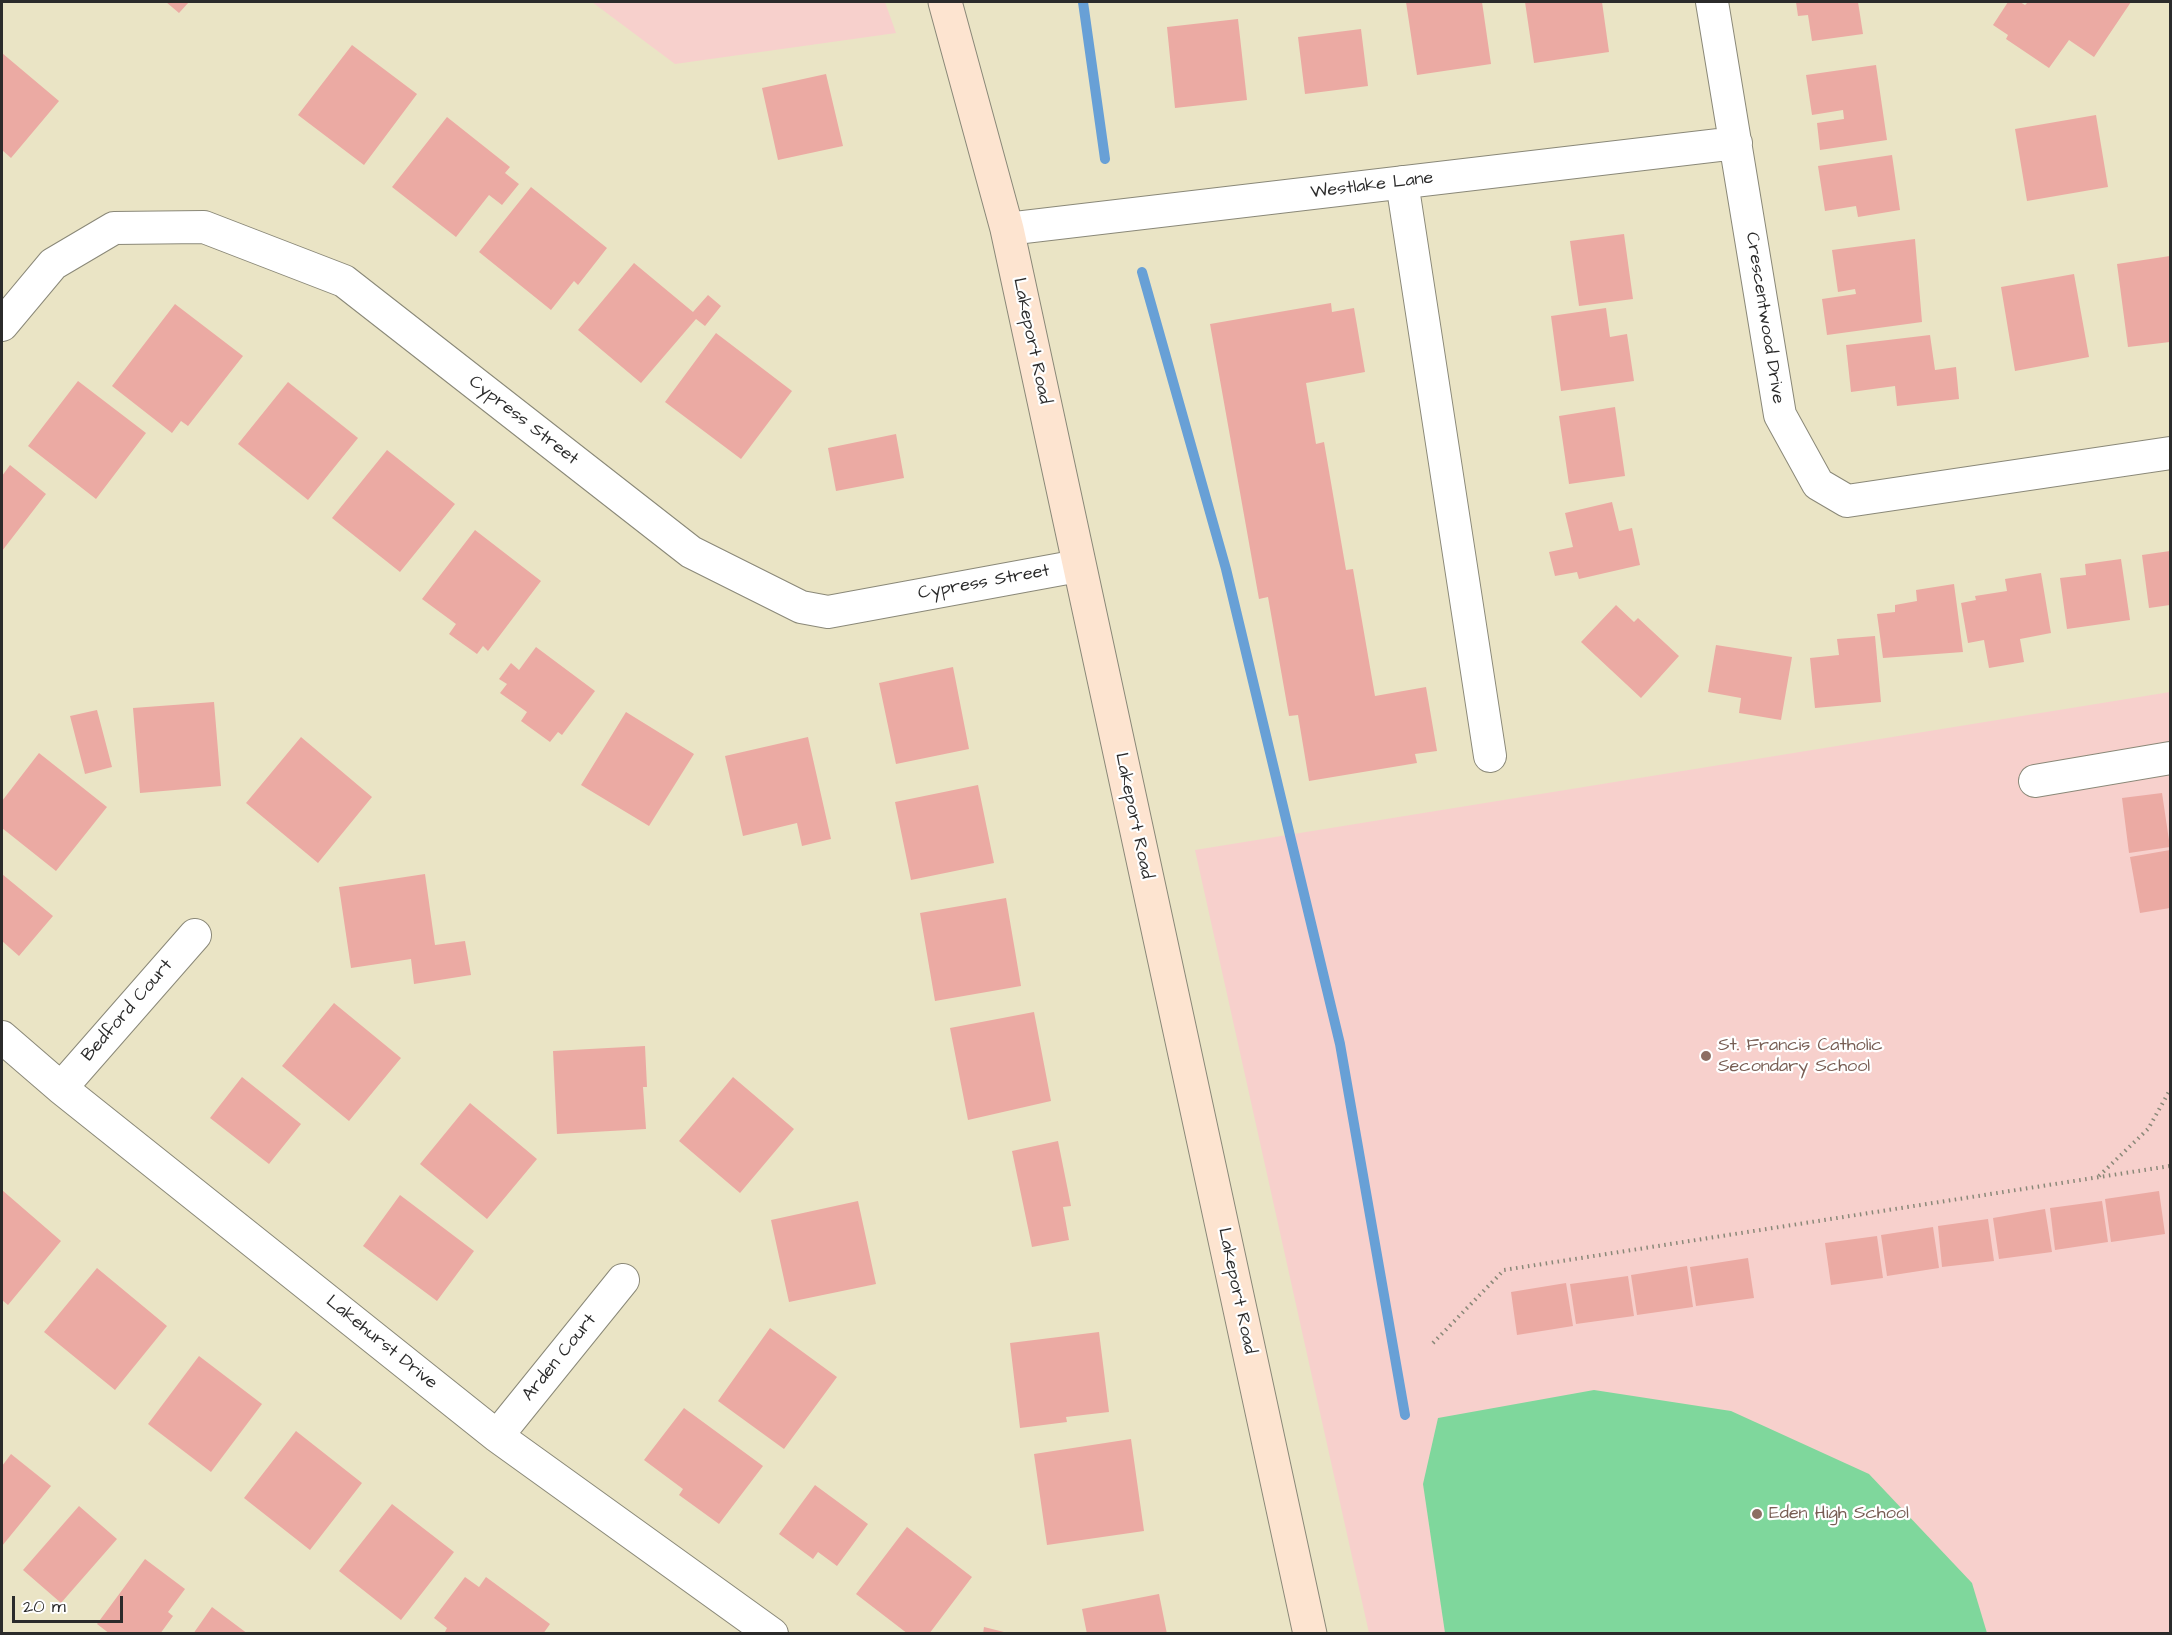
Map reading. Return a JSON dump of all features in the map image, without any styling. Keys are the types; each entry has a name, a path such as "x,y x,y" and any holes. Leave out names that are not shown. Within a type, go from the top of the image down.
{"main road":[{"name":"Lakeport Road","path":"945,2 1007,229 1310,1634"}],"street":[{"name":"Crescentwood Drive","path":"1712,2 1780,415 1818,484 1847,501 2170,453"},
{"name":"Westlake Lane","path":"1007,229 1736,142"},
{"path":"1402,182 1491,756"},
{"name":"Cypress Street","path":"2,325 53,264 114,228 204,227 344,281 691,552 801,607 828,612 1078,566"},
{"path":"2035,781 2170,758"},
{"name":"Bedford Court","path":"61,1088 195,935"},
{"name":"Lakehurst Drive","path":"2,1037 61,1088 497,1436 772,1634"},
{"name":"Arden Court","path":"497,1436 623,1280"}],"path":[{"path":"2098,1177 2148,1129 2170,1090"},
{"path":"1433,1343 1504,1270 2170,1166"}],"shaded area":[{"path":"592,2 885,2 896,33 675,64"},
{"name":"St. Francis Catholic Secondary School","path":"2170,692 2170,1633 1369,1633 1195,850"}],"green space":[{"path":"1594,1390 1731,1411 1869,1474 1972,1583 1987,1633 1445,1633 1423,1484 1438,1418"}],"building":[{"path":"166,2 189,2 179,13"},
{"path":"1406,2 1482,2 1491,64 1417,75"},
{"path":"1525,2 1602,2 1609,52 1534,63"},
{"path":"1796,2 1858,2 1863,34 1812,41 1808,15 1798,16"},
{"path":"2008,2 2020,2 2025,5 2028,2 2131,2 2094,57 2069,40 2049,68 2006,39 2008,35 1993,25"},
{"path":"1238,19 1247,100 1175,108 1167,27"},
{"path":"1361,29 1368,86 1305,94 1298,37"},
{"path":"352,45 417,94 364,165 298,115"},
{"path":"2,53 59,101 11,158 2,150"},
{"path":"1876,65 1887,140 1820,150 1817,123 1844,119 1843,110 1812,115 1806,75"},
{"path":"826,74 843,146 778,160 762,88"},
{"path":"2096,115 2108,187 2027,201 2015,129"},
{"path":"447,117 510,167 505,173 519,184 502,205 489,195 456,237 392,187"},
{"path":"1892,155 1900,210 1858,217 1856,206 1825,211 1818,166"},
{"path":"531,187 607,248 578,285 574,281 551,310 479,252"},
{"path":"1624,234 1633,299 1579,306 1570,241"},
{"path":"1915,239 1922,322 1827,335 1822,299 1856,294 1855,289 1838,292 1832,250"},
{"path":"2170,256 2170,342 2128,347 2117,264"},
{"path":"634,263 693,312 708,295 721,306 705,326 696,319 641,383 578,330"},
{"path":"2074,274 2089,357 2015,371 2001,287"},
{"path":"1331,303 1332,312 1354,308 1365,372 1306,383 1316,444 1324,442 1346,570 1353,569 1375,696 1426,687 1437,751 1415,754 1417,763 1309,781 1298,715 1289,716 1268,597 1259,599 1210,324"},
{"path":"175,304 243,356 188,426 181,421 172,433 112,386"},
{"path":"1606,308 1610,337 1627,334 1634,381 1561,391 1551,316"},
{"path":"716,333 792,391 741,459 665,402"},
{"path":"1930,335 1935,370 1956,367 1959,399 1897,406 1895,386 1851,392 1846,345"},
{"path":"78,381 146,433 96,499 28,446"},
{"path":"288,382 358,438 308,500 238,444"},
{"path":"1615,407 1625,476 1569,484 1559,416"},
{"path":"896,434 904,478 836,491 828,448"},
{"path":"387,450 455,504 400,572 332,518"},
{"path":"10,465 46,494 2,551 2,476"},
{"path":"1612,502 1619,531 1632,528 1640,565 1579,579 1577,572 1555,576 1549,552 1573,547 1565,513"},
{"path":"475,530 541,581 488,651 483,646 477,654 449,634 456,624 422,599"},
{"path":"2170,551 2170,605 2149,608 2142,555"},
{"path":"2121,559 2130,620 2067,629 2060,578 2086,575 2085,564"},
{"path":"2041,573 2051,633 2020,639 2024,662 1989,668 1984,640 1968,643 1961,603 1976,600 1975,596 2007,591 2005,579"},
{"path":"1954,584 1963,652 1883,658 1877,614 1895,612 1895,605 1917,601 1916,590"},
{"path":"1616,605 1634,622 1638,618 1679,656 1641,698 1581,642"},
{"path":"1875,636 1881,702 1815,708 1810,658 1839,655 1837,639"},
{"path":"1716,645 1792,657 1781,720 1739,713 1741,698 1708,692"},
{"path":"536,647 595,691 562,735 558,732 550,742 521,721 527,712 500,693 507,684 499,679 511,663 519,670"},
{"path":"953,667 969,749 896,764 879,683"},
{"path":"214,702 221,786 140,793 133,708"},
{"path":"97,710 112,767 85,774 70,716"},
{"path":"626,712 694,754 649,826 581,785"},
{"path":"301,737 372,797 318,863 246,803"},
{"path":"808,737 831,839 802,846 797,823 743,836 725,756"},
{"path":"39,753 107,807 56,871 2,828 2,801"},
{"path":"978,785 994,863 911,880 895,802"},
{"path":"2162,793 2170,847 2129,853 2122,798"},
{"path":"2170,850 2170,908 2140,913 2130,857"},
{"path":"2,874 53,916 19,956 2,941"},
{"path":"425,874 435,945 465,941 471,975 414,984 411,959 351,968 339,887"},
{"path":"1006,898 1021,986 935,1001 920,913"},
{"path":"334,1003 401,1058 349,1121 282,1066"},
{"path":"1034,1012 1051,1101 968,1120 950,1028"},
{"path":"645,1046 647,1087 643,1087 646,1129 557,1134 553,1051"},
{"path":"242,1077 301,1124 269,1164 210,1118"},
{"path":"733,1077 794,1129 740,1193 679,1141"},
{"path":"470,1103 537,1159 487,1219 420,1164"},
{"path":"1058,1141 1071,1206 1063,1207 1069,1240 1032,1247 1012,1151"},
{"path":"2,1190 61,1241 8,1305 2,1300"},
{"path":"2159,1191 2165,1234 2111,1242 2105,1199"},
{"path":"400,1195 474,1251 437,1301 363,1246"},
{"path":"858,1201 876,1284 789,1302 771,1220"},
{"path":"2102,1201 2108,1242 2055,1250 2050,1208"},
{"path":"2045,1209 2052,1252 1999,1259 1993,1218"},
{"path":"1988,1219 1994,1261 1942,1267 1938,1226"},
{"path":"1933,1227 1939,1268 1887,1276 1881,1235"},
{"path":"1877,1236 1883,1278 1831,1285 1825,1243"},
{"path":"1748,1258 1754,1298 1696,1306 1690,1267"},
{"path":"1687,1266 1693,1307 1637,1315 1631,1275"},
{"path":"97,1268 167,1326 115,1390 44,1332"},
{"path":"1628,1276 1634,1316 1576,1324 1570,1284"},
{"path":"1566,1283 1573,1326 1517,1335 1511,1292"},
{"path":"770,1328 837,1377 784,1449 718,1401"},
{"path":"1099,1332 1109,1412 1066,1417 1067,1422 1020,1428 1010,1343"},
{"path":"199,1356 262,1404 211,1472 148,1424"},
{"path":"684,1408 763,1466 719,1524 679,1495 683,1489 644,1460"},
{"path":"296,1431 362,1483 310,1550 244,1498"},
{"path":"1131,1439 1144,1531 1047,1545 1034,1454"},
{"path":"11,1454 51,1486 2,1546 2,1466"},
{"path":"815,1485 868,1524 837,1566 818,1552 813,1559 779,1534"},
{"path":"392,1504 454,1552 401,1620 339,1571"},
{"path":"79,1506 117,1539 61,1603 23,1570"},
{"path":"907,1527 972,1577 929,1634 908,1634 856,1594"},
{"path":"145,1559 185,1589 168,1612 173,1616 160,1634 110,1634 97,1624"},
{"path":"465,1577 479,1587 486,1577 550,1624 543,1634 444,1634 447,1628 434,1618"},
{"path":"1159,1594 1167,1634 1087,1634 1082,1609"},
{"path":"212,1607 248,1634 193,1634"},
{"path":"984,1627 1008,1633 1008,1634 983,1634"}],"waterway":[{"path":"1083,2 1105,159"},
{"path":"1142,272 1226,569 1340,1044 1405,1415"}],"place":[{"name":"St. Francis Catholic Secondary School","path":"1706,1056"},
{"name":"Eden High School","path":"1757,1514"}]}
